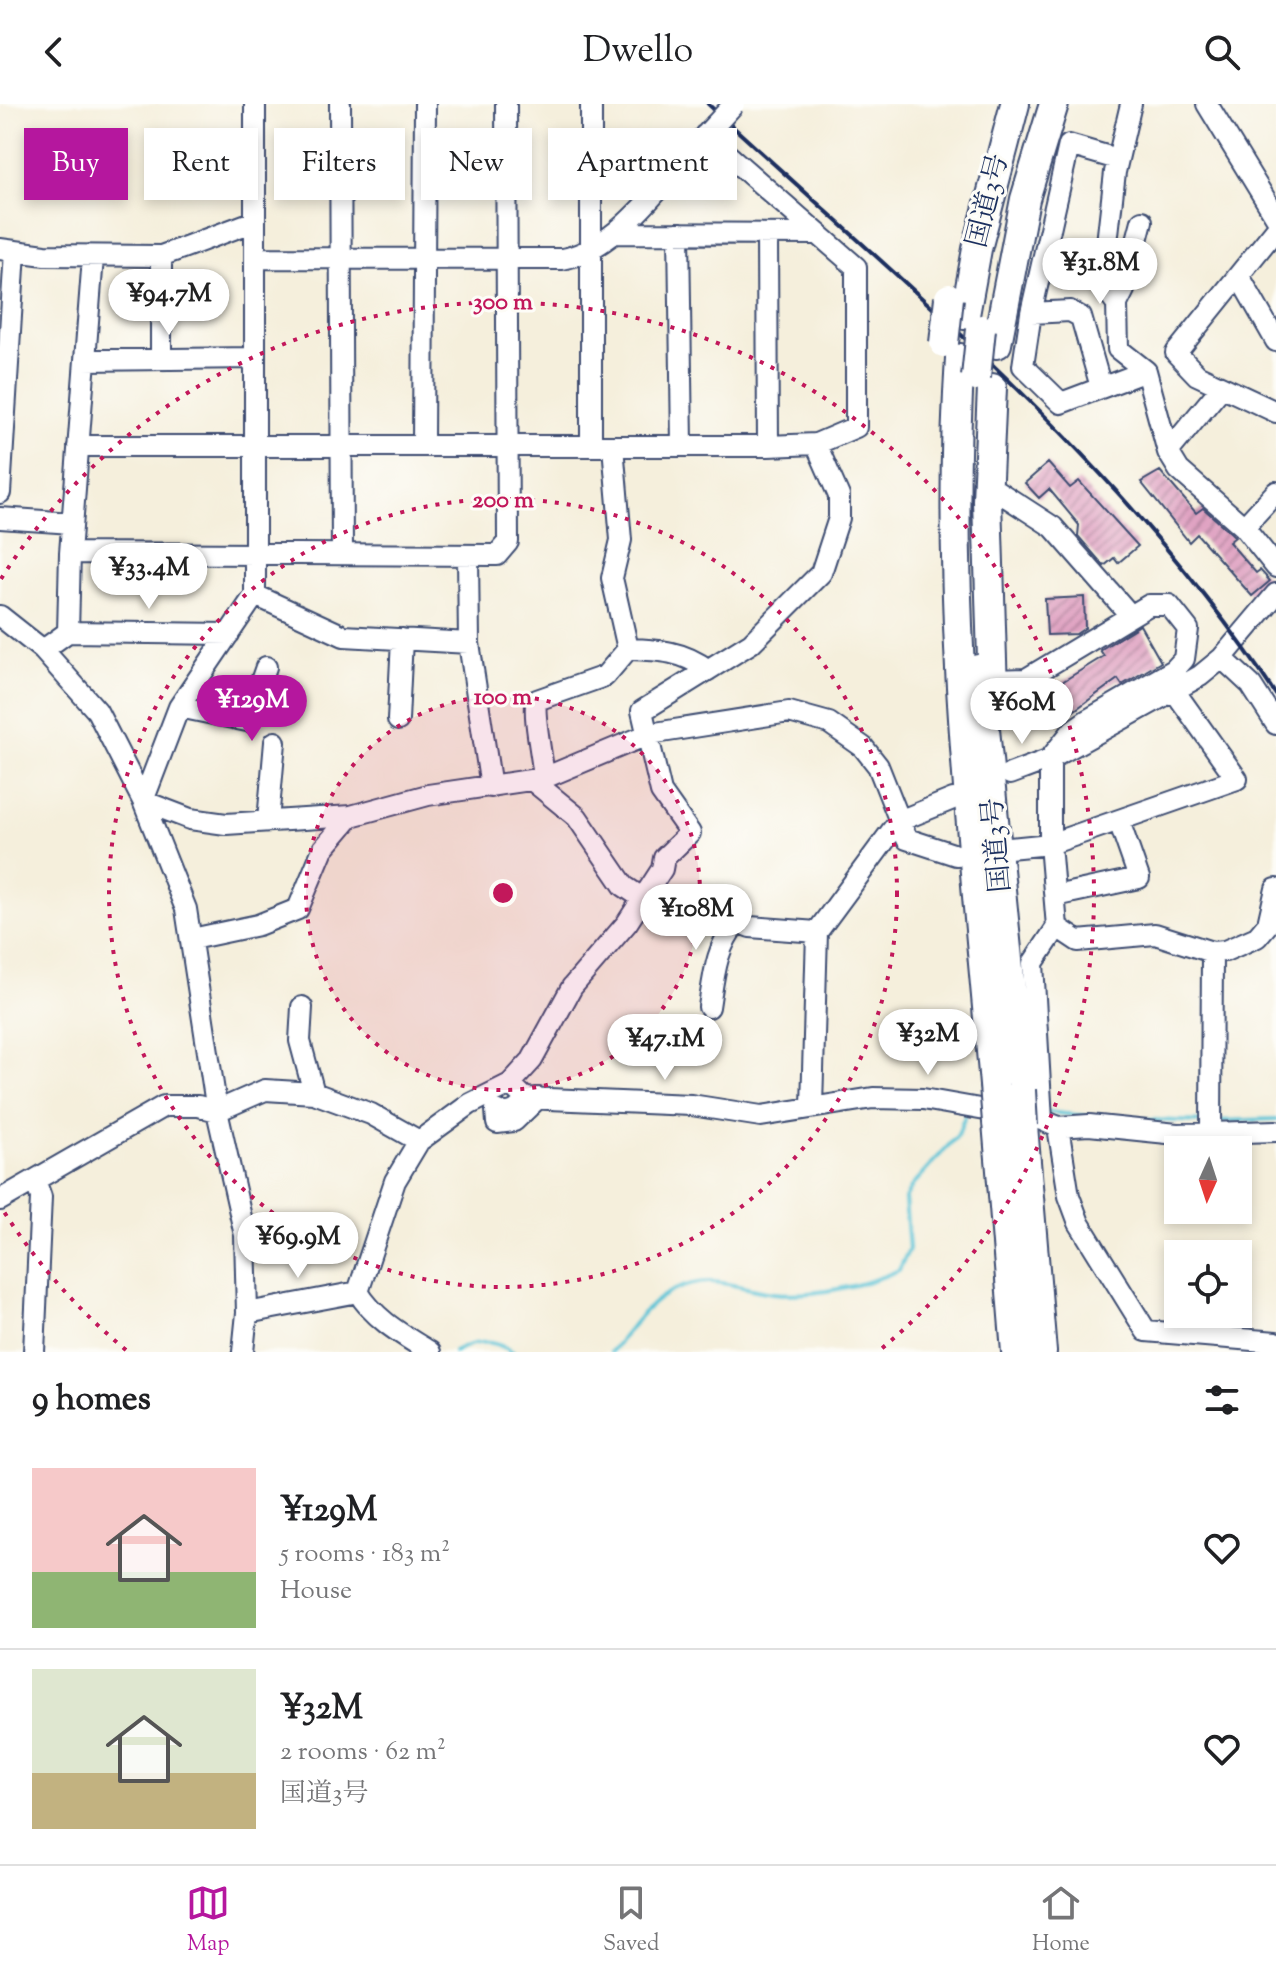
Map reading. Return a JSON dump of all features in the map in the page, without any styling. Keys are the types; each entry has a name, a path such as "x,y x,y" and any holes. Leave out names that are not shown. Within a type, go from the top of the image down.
{"highway":[{"path":"978,738 952,705 935,504 968,366 973,322 978,166 996,104"},
{"name":"国道3号","path":"973,322 977,249 1015,104"},
{"name":"国道3号","path":"973,322 1010,183 1036,104"},
{"path":"978,738 993,680 988,485 968,366 973,322 1025,199 1054,104"},
{"name":"国道3号","path":"968,366 978,738 986,852 1008,1087 1030,1124 1042,1352"},
{"name":"国道3号","path":"1016,1352 1030,1124"}],"street":[{"path":"143,801 179,707 255,595 255,104"},
{"path":"340,104 342,554"},
{"path":"423,445 425,104"},
{"path":"70,553 497,555 508,542 506,104"},
{"path":"591,104 591,446"},
{"path":"712,128 734,104"},
{"path":"1117,304 1106,289 1107,243 1117,159 1131,104"},
{"path":"1207,104 1276,217"},
{"path":"1117,159 1069,145 1031,313 1023,366 1061,403 1146,371"},
{"path":"78,446 768,446 816,444 856,427 856,267 737,156"},
{"path":"255,258 424,256 562,259 584,255 616,233 646,200"},
{"path":"0,493 8,250 93,257 161,256 255,221"},
{"path":"1142,221 1124,290 1117,304 1118,349 1146,371 1168,452 1179,470 1244,527 1276,567"},
{"path":"1276,229 1176,353 1197,375 1276,412"},
{"path":"616,233 818,234"},
{"path":"679,233 682,445"},
{"path":"767,234 768,446"},
{"path":"161,256 161,359"},
{"path":"68,632 72,523 93,257"},
{"path":"1239,276 1276,341"},
{"path":"1031,313 1070,311 1081,317 1101,387"},
{"path":"85,360 254,358"},
{"path":"1168,452 1221,388"},
{"path":"430,1352 393,1329 367,1307 358,1292 395,1181 419,1141 470,1104 510,1084 532,1060 572,987 627,923 662,869 664,858 690,833 661,792 642,711 751,643 805,590 825,564 839,518 839,496 816,444"},
{"path":"613,446 621,540 612,578 628,649"},
{"path":"988,485 1053,527 1130,615"},
{"path":"1244,527 1276,492"},
{"path":"0,518 72,523"},
{"path":"468,555 469,643 491,787"},
{"path":"1010,774 1050,759 1200,676 1222,658 1276,594"},
{"path":"255,595 344,636 469,643"},
{"path":"993,680 1026,679 1149,605 1169,605 1188,629 1184,659 1174,670 1073,730 1050,759 1050,844 1057,927 1033,963 1030,1124 1069,1196 1079,1223 1146,1331 1175,1343 1276,1342"},
{"path":"0,616 43,650 97,711 143,801 186,909 217,1111 245,1235 247,1313 243,1352"},
{"path":"43,650 68,632 229,634"},
{"path":"398,720 402,639"},
{"path":"628,649 675,652 690,657 708,670"},
{"path":"539,780 542,743 534,706 537,700 605,676 628,649"},
{"path":"1222,658 1251,685 1276,724"},
{"path":"179,707 247,721 266,667"},
{"path":"143,801 190,819 226,824 351,816 428,795 539,780 649,734 789,712 810,715 847,733 863,747 878,766 907,839 956,855 986,852 1050,844 1237,779 1173,689"},
{"path":"268,821 275,742"},
{"path":"539,780 577,817 612,873 657,908 703,913 750,927 817,932"},
{"path":"812,1106 817,932 899,821 953,799"},
{"path":"192,939 258,925 298,909 323,849 351,816"},
{"path":"1055,896 1139,878 1119,821"},
{"path":"1057,927 1078,941 1155,934 1212,952 1225,951 1257,937 1268,924 1276,889"},
{"path":"709,1007 717,955 723,938 737,922"},
{"path":"1211,1132 1212,952"},
{"path":"302,1007 302,1053 314,1093"},
{"path":"510,1084 533,1098 691,1105 761,1116 873,1098 923,1099 1030,1124 1089,1125 1177,1134 1276,1131"},
{"path":"0,1200 164,1106 198,1106 217,1111 265,1090 314,1093 371,1114 419,1141"},
{"path":"34,1352 41,1197 35,1180"},
{"path":"247,1313 358,1292"}],"building":[{"path":"1048,463 1070,488 1079,481 1138,546 1118,563 1114,558 1104,566 1078,536 1079,525 1049,489 1039,498 1025,483"},
{"path":"1160,471 1196,513 1203,508 1235,537 1229,542 1256,573 1260,570 1270,581 1252,596 1197,534 1189,542 1141,482"},
{"path":"1084,597 1085,628 1076,634 1047,635 1045,599"},
{"path":"1140,625 1161,662 1122,685 1118,679 1061,720 1032,723 1030,701 1065,698 1057,685 1104,656 1100,650"}],"waterway":[{"path":"1047,1112 1086,1116"},
{"path":"611,1352 654,1303 687,1285 712,1282 773,1293 821,1292 870,1281 899,1270 909,1249 905,1199 912,1186 958,1135 966,1113"},
{"path":"1123,1119 1206,1122"},
{"path":"1218,1121 1276,1119"},
{"path":"454,1352 484,1343 513,1352"}],"railway":[{"path":"708,104 936,311 1083,455 1152,531 1216,611 1276,695"}]}
